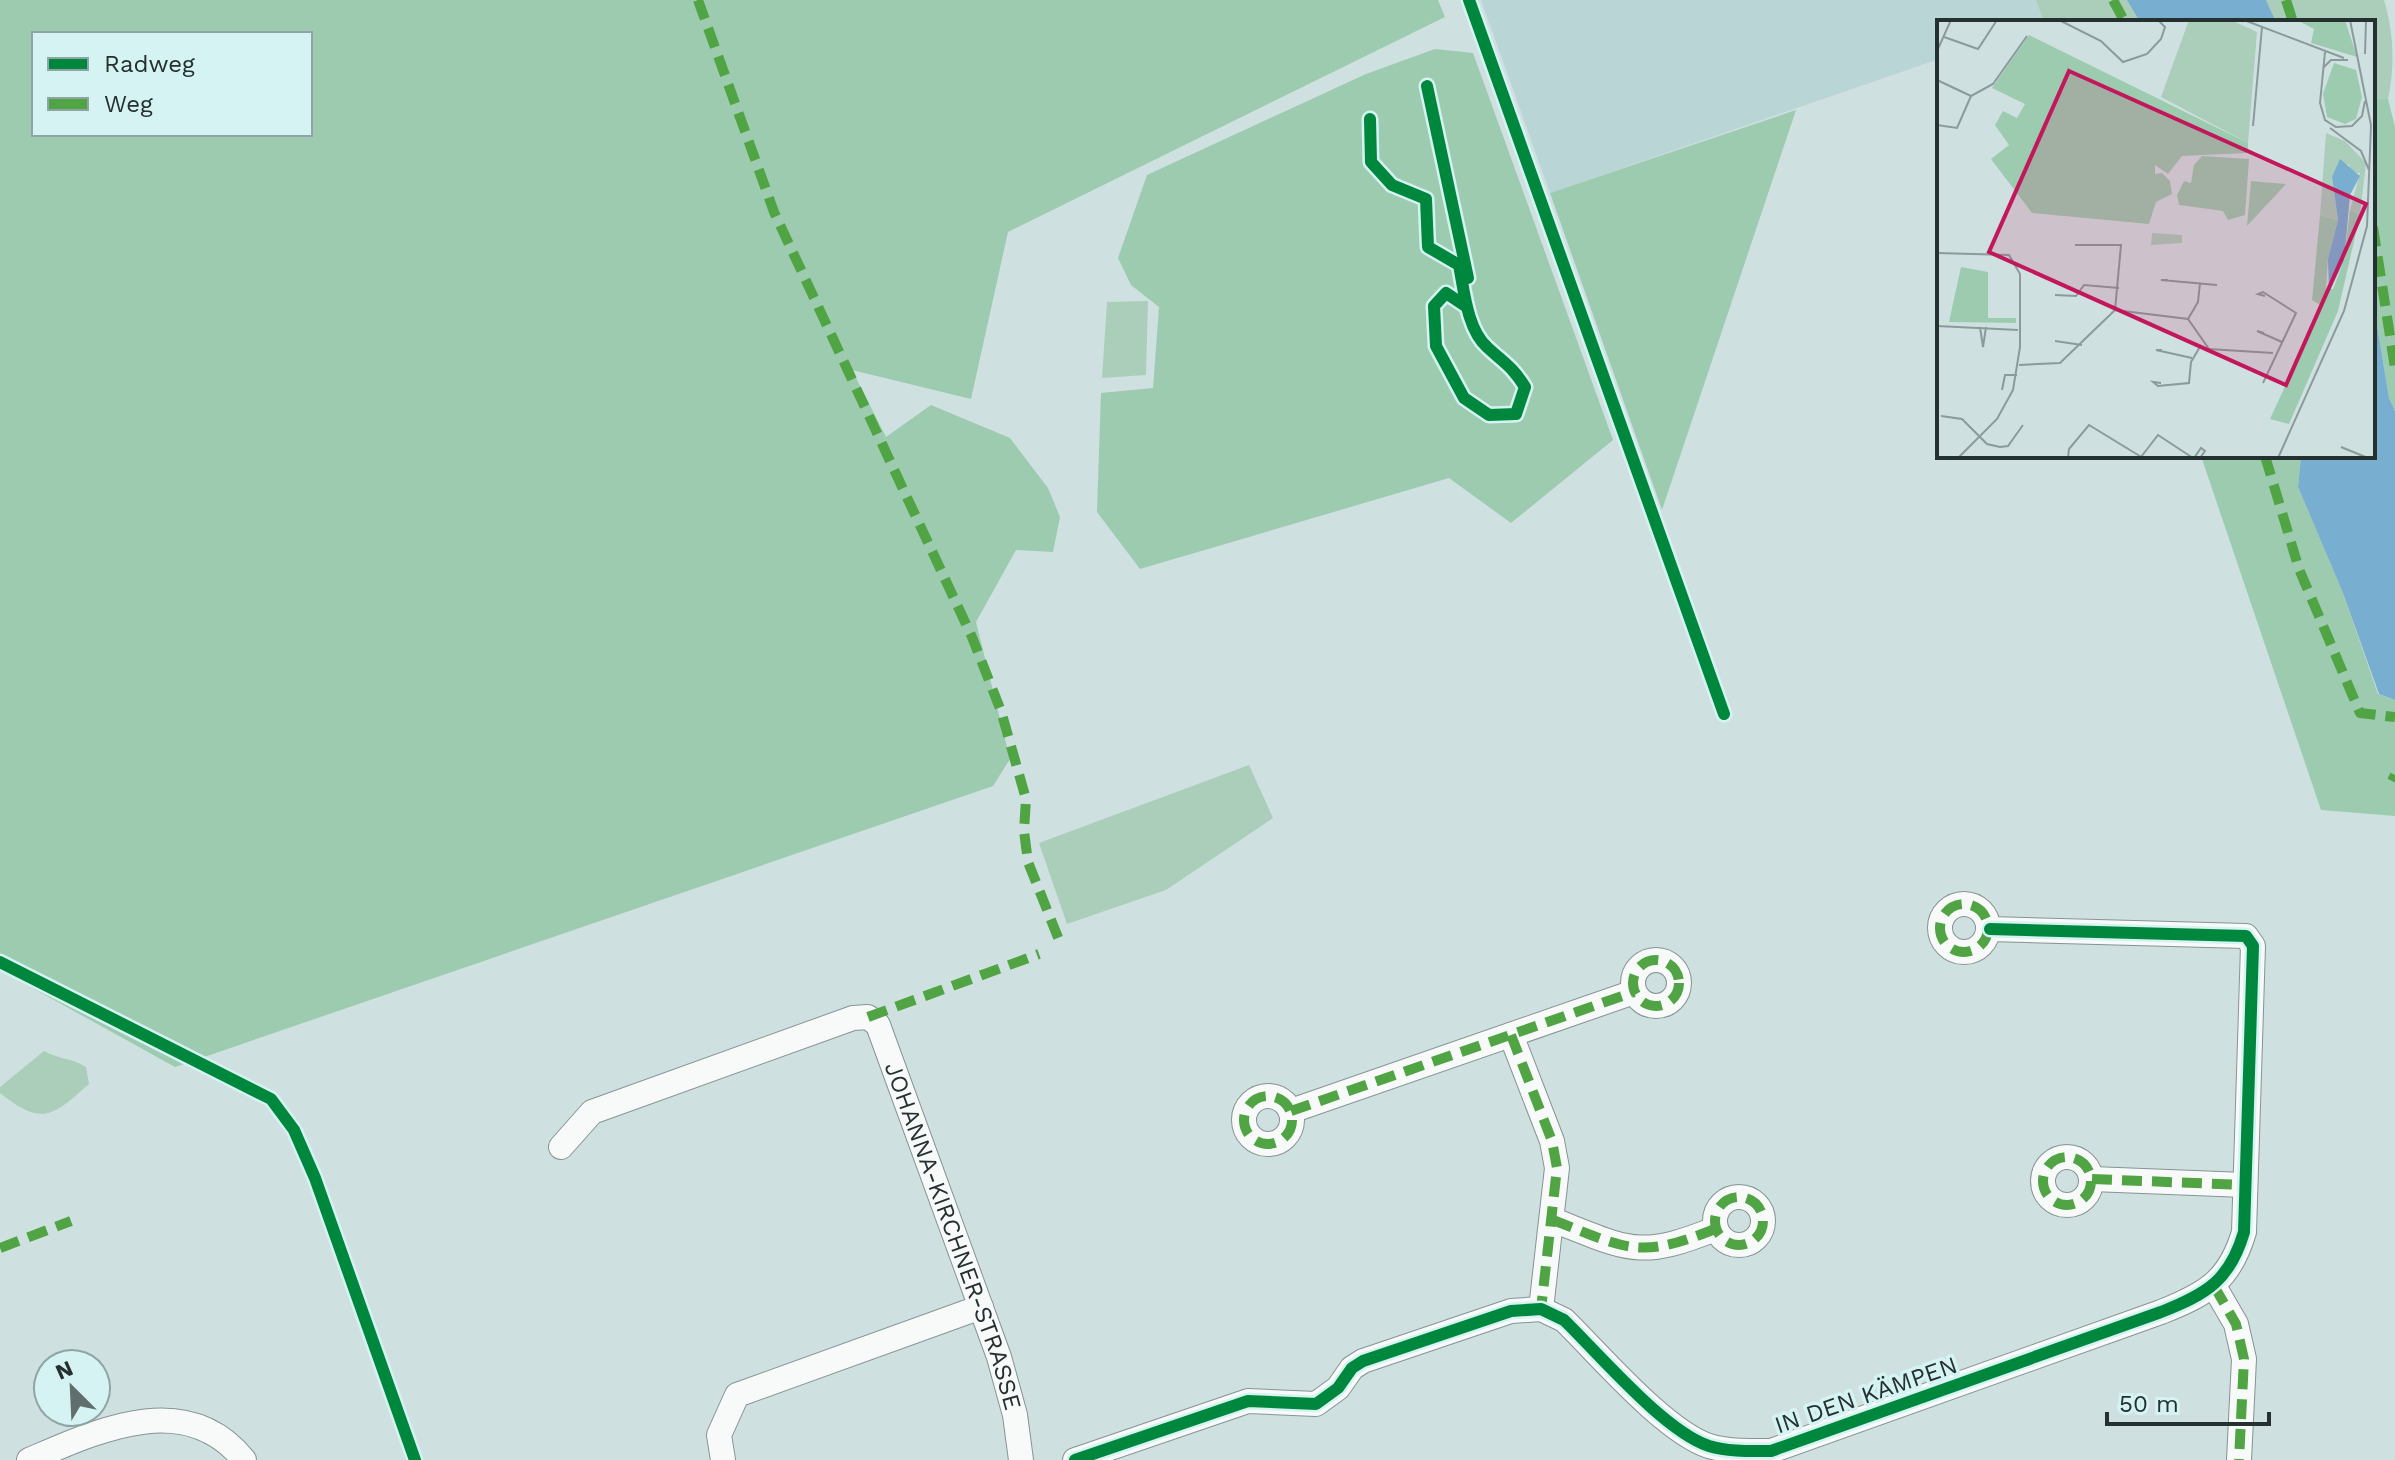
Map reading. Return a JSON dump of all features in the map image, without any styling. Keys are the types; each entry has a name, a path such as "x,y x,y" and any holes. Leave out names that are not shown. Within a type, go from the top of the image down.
{"street":[{"path":"1990,929 2246,936 2253,946 2244,1232 2236,1258 2214,1286 2236,1324 2244,1359 2239,1460"},
{"path":"1291,1111 1634,992"},
{"name":"JOHANNA-KIRCHNER-STRASSE","path":"561,1147 592,1112 853,1018 868,1017 878,1025 981,1307 1015,1415 1021,1460"},
{"path":"1075,1460 1248,1401 1316,1404 1338,1388 1352,1368 1363,1361 1511,1311 1541,1309 1557,1168 1552,1141 1511,1035"},
{"path":"2092,1179 2245,1185"},
{"path":"1553,1220 1642,1250 1666,1247 1715,1229"},
{"name":"IN DEN KÄMPEN","path":"1541,1309 1564,1320 1706,1453 1771,1451 1794,1446 2161,1312 2214,1286"},
{"path":"723,1460 719,1435 737,1395 981,1307"},
{"path":"29,1460 114,1426 164,1419 187,1423 213,1433 244,1460"}],"shaded area":[{"path":"1481,0 2036,0 2043,20 1937,20 1937,60 1550,193"}],"green space":[{"path":"0,0 1438,0 1445,17 1008,232 971,399 852,370 886,437 931,405 1010,438 1048,488 1060,517 1053,552 1016,550 976,622 1010,759 993,786 175,1067 0,970"},
{"path":"2036,0 2127,0 2139,20 2043,20"},
{"path":"2266,0 2384,0 2392,50 2388,99 2375,98 2375,20 2275,20"},
{"path":"1435,49 1473,53 1613,440 1511,523 1449,478 1140,569 1097,512 1101,393 1153,388 1159,307 1131,285 1118,258 1147,175 1366,74"},
{"path":"2375,98 2388,99 2395,127 2395,411 2389,398 2375,313"},
{"path":"1796,110 1662,510 1550,193"},
{"path":"1148,301 1146,375 1102,378 1107,302"},
{"path":"2202,458 2301,458 2298,487 2343,593 2378,694 2395,700 2395,816 2321,810"},
{"path":"1249,765 1273,818 1166,890 1067,924 1039,843"},
{"path":"44,1051 86,1067 89,1084 56,1110 37,1114 14,1104 0,1093 0,1087"}],"water":[{"path":"2127,0 2266,0 2275,20 2139,20"},
{"path":"2375,313 2389,398 2395,411 2395,700 2379,694 2343,593 2298,487 2301,458 2375,458"}],"marked path":[{"path":"698,0 774,212 972,637 1001,711 1026,799 1024,831 1028,862 1061,945"},
{"path":"2113,0 2124,20"},
{"path":"2286,0 2292,20"},
{"path":"2375,240 2395,368"},
{"path":"2266,458 2299,569 2360,713 2395,717"},
{"path":"2392,781 2395,775"},
{"path":"1964,904 1973,905 1981,911 1987,919 1988,928 1987,937 1981,945 1973,951 1964,952 1955,951 1947,945 1941,937 1940,928 1941,919 1947,911 1955,905 1964,904"},
{"path":"868,1017 1039,954"},
{"path":"1656,960 1673,966 1679,983 1673,1000 1656,1006 1639,1000 1633,983 1639,966 1656,960"},
{"path":"1291,1111 1634,992"},
{"path":"1511,1035 1552,1141 1557,1168 1541,1309"},
{"path":"1268,1096 1285,1103 1292,1120 1285,1137 1268,1144 1251,1137 1244,1120 1251,1103 1268,1096"},
{"path":"2067,1157 2084,1164 2091,1181 2084,1198 2067,1205 2050,1198 2043,1181 2050,1164 2067,1157"},
{"path":"2092,1179 2245,1185"},
{"path":"1739,1197 1748,1198 1756,1204 1762,1212 1763,1221 1762,1230 1756,1238 1748,1244 1739,1245 1730,1244 1722,1238 1716,1230 1715,1221 1716,1212 1722,1204 1730,1198 1739,1197"},
{"path":"1553,1220 1633,1247 1668,1245 1715,1229"},
{"path":"0,1248 71,1221"},
{"path":"2214,1286 2236,1324 2244,1359 2239,1460"}],"cycle path":[{"path":"1469,0 1724,714"},
{"path":"1427,86 1468,278"},
{"path":"1370,119 1371,162 1392,185 1426,199 1428,247 1459,265 1467,309 1475,330 1525,387 1516,414 1489,415 1464,398 1436,346 1434,306 1446,293 1467,307"},
{"path":"1075,1460 1248,1401 1316,1404 1338,1388 1352,1368 1363,1361 1511,1311 1541,1309 1564,1320 1653,1409 1691,1438 1724,1449 1771,1451 2191,1299 2224,1274 2244,1232 2253,946 2246,936 1990,929"},
{"path":"0,962 271,1099 294,1130 315,1178 415,1460"}]}
